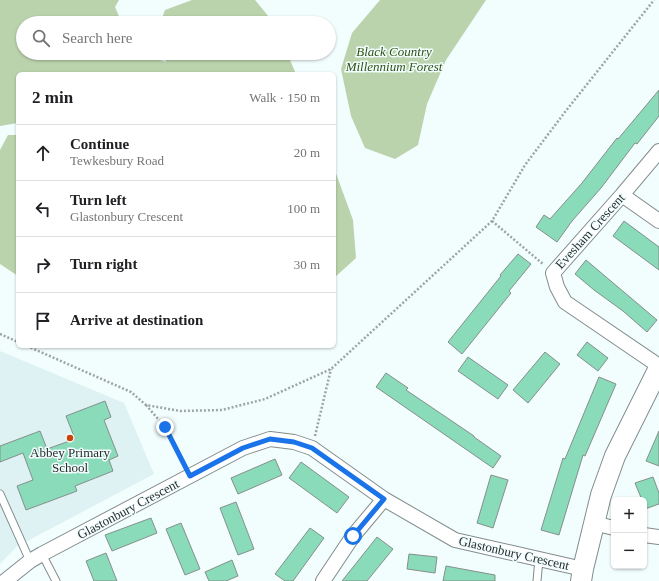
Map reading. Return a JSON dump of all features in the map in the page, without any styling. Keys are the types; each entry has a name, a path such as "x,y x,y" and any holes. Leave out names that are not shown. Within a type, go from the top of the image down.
{"street":[{"name":"Evesham Crescent","path":"659,151 553,272 556,287 565,302 659,367"},
{"path":"622,195 659,222"},
{"path":"582,575 593,523 615,456 659,367"},
{"name":"Glastonbury Crescent","path":"5,581 30,561 42,554 243,448 270,439 294,442 312,448 384,499 455,540 539,559 582,575"},
{"path":"323,581 353,536 384,499"},
{"path":"593,523 611,527"},
{"path":"647,535 659,537"}],"lane":[{"path":"0,494 30,561"},
{"path":"42,554 56,581"},
{"path":"537,581 539,559"}],"path":[{"path":"146,405 180,411 222,410 265,399 331,369 492,222 526,165 565,112 654,0"},
{"path":"492,222 553,272"},
{"path":"0,334 16,341"},
{"path":"32,348 131,392 146,405 165,427 190,476"},
{"path":"312,448 331,369"}],"shaded area":[{"name":"Abbey Primary School","path":"0,351 124,403 154,474 16,547 0,564"}],"green space":[{"path":"0,0 119,0 115,7 119,16 16,16 16,60 160,60 166,62 165,60 290,60 295,72 16,72 16,123 0,126"},
{"path":"192,0 255,0 268,16 163,16 165,10"},
{"name":"Black Country Millennium Forest","path":"380,0 486,0 446,60 427,104 418,145 395,159 365,148 351,116 341,69 352,33"},
{"path":"8,135 16,135 16,275 0,264 0,150"},
{"path":"336,173 353,220 356,258 336,276"}],"building":[{"path":"659,90 659,116 637,144 635,143 601,188 572,221 557,242 536,227 544,215 550,219 582,183 617,138 618,139"},
{"path":"624,221 659,247 659,270 613,236"},
{"path":"518,254 531,264 509,291 511,293 462,354 448,342"},
{"path":"586,260 657,320 647,332 623,311 575,274"},
{"path":"587,342 608,358 598,371 577,355"},
{"path":"545,352 560,364 528,403 513,390"},
{"path":"468,357 508,385 498,399 458,371"},
{"path":"386,373 408,388 406,390 501,456 493,468 376,387"},
{"path":"599,377 616,384 585,456 583,455 559,535 541,530 563,458 565,459"},
{"path":"105,401 111,417 104,420 118,456 109,460 113,471 75,486 77,491 26,510 17,486 33,480 23,453 0,462 0,446 40,431 47,449 75,439 66,416"},
{"path":"659,431 659,466 646,461"},
{"path":"275,459 282,475 238,494 231,478"},
{"path":"301,462 349,497 337,513 289,478"},
{"path":"491,475 508,480 493,528 477,523"},
{"path":"653,477 659,493 659,504 647,508 647,497 641,497 635,483"},
{"path":"236,502 254,549 238,555 220,508"},
{"path":"151,518 157,533 112,551 105,535"},
{"path":"181,523 200,569 185,575 166,529"},
{"path":"310,528 324,538 293,581 285,581 275,574"},
{"path":"377,537 393,549 367,581 342,581"},
{"path":"106,553 117,581 94,581 86,561"},
{"path":"409,554 437,557 435,573 407,569"},
{"path":"232,560 238,576 226,581 209,581 205,572"},
{"path":"446,566 495,575 495,581 443,581"}],"place":[{"name":"Abbey Primary School","path":"70,438"}],"route":[{"path":"165,427 190,476 243,448 270,439 294,442 312,448 384,499 353,536"}]}
